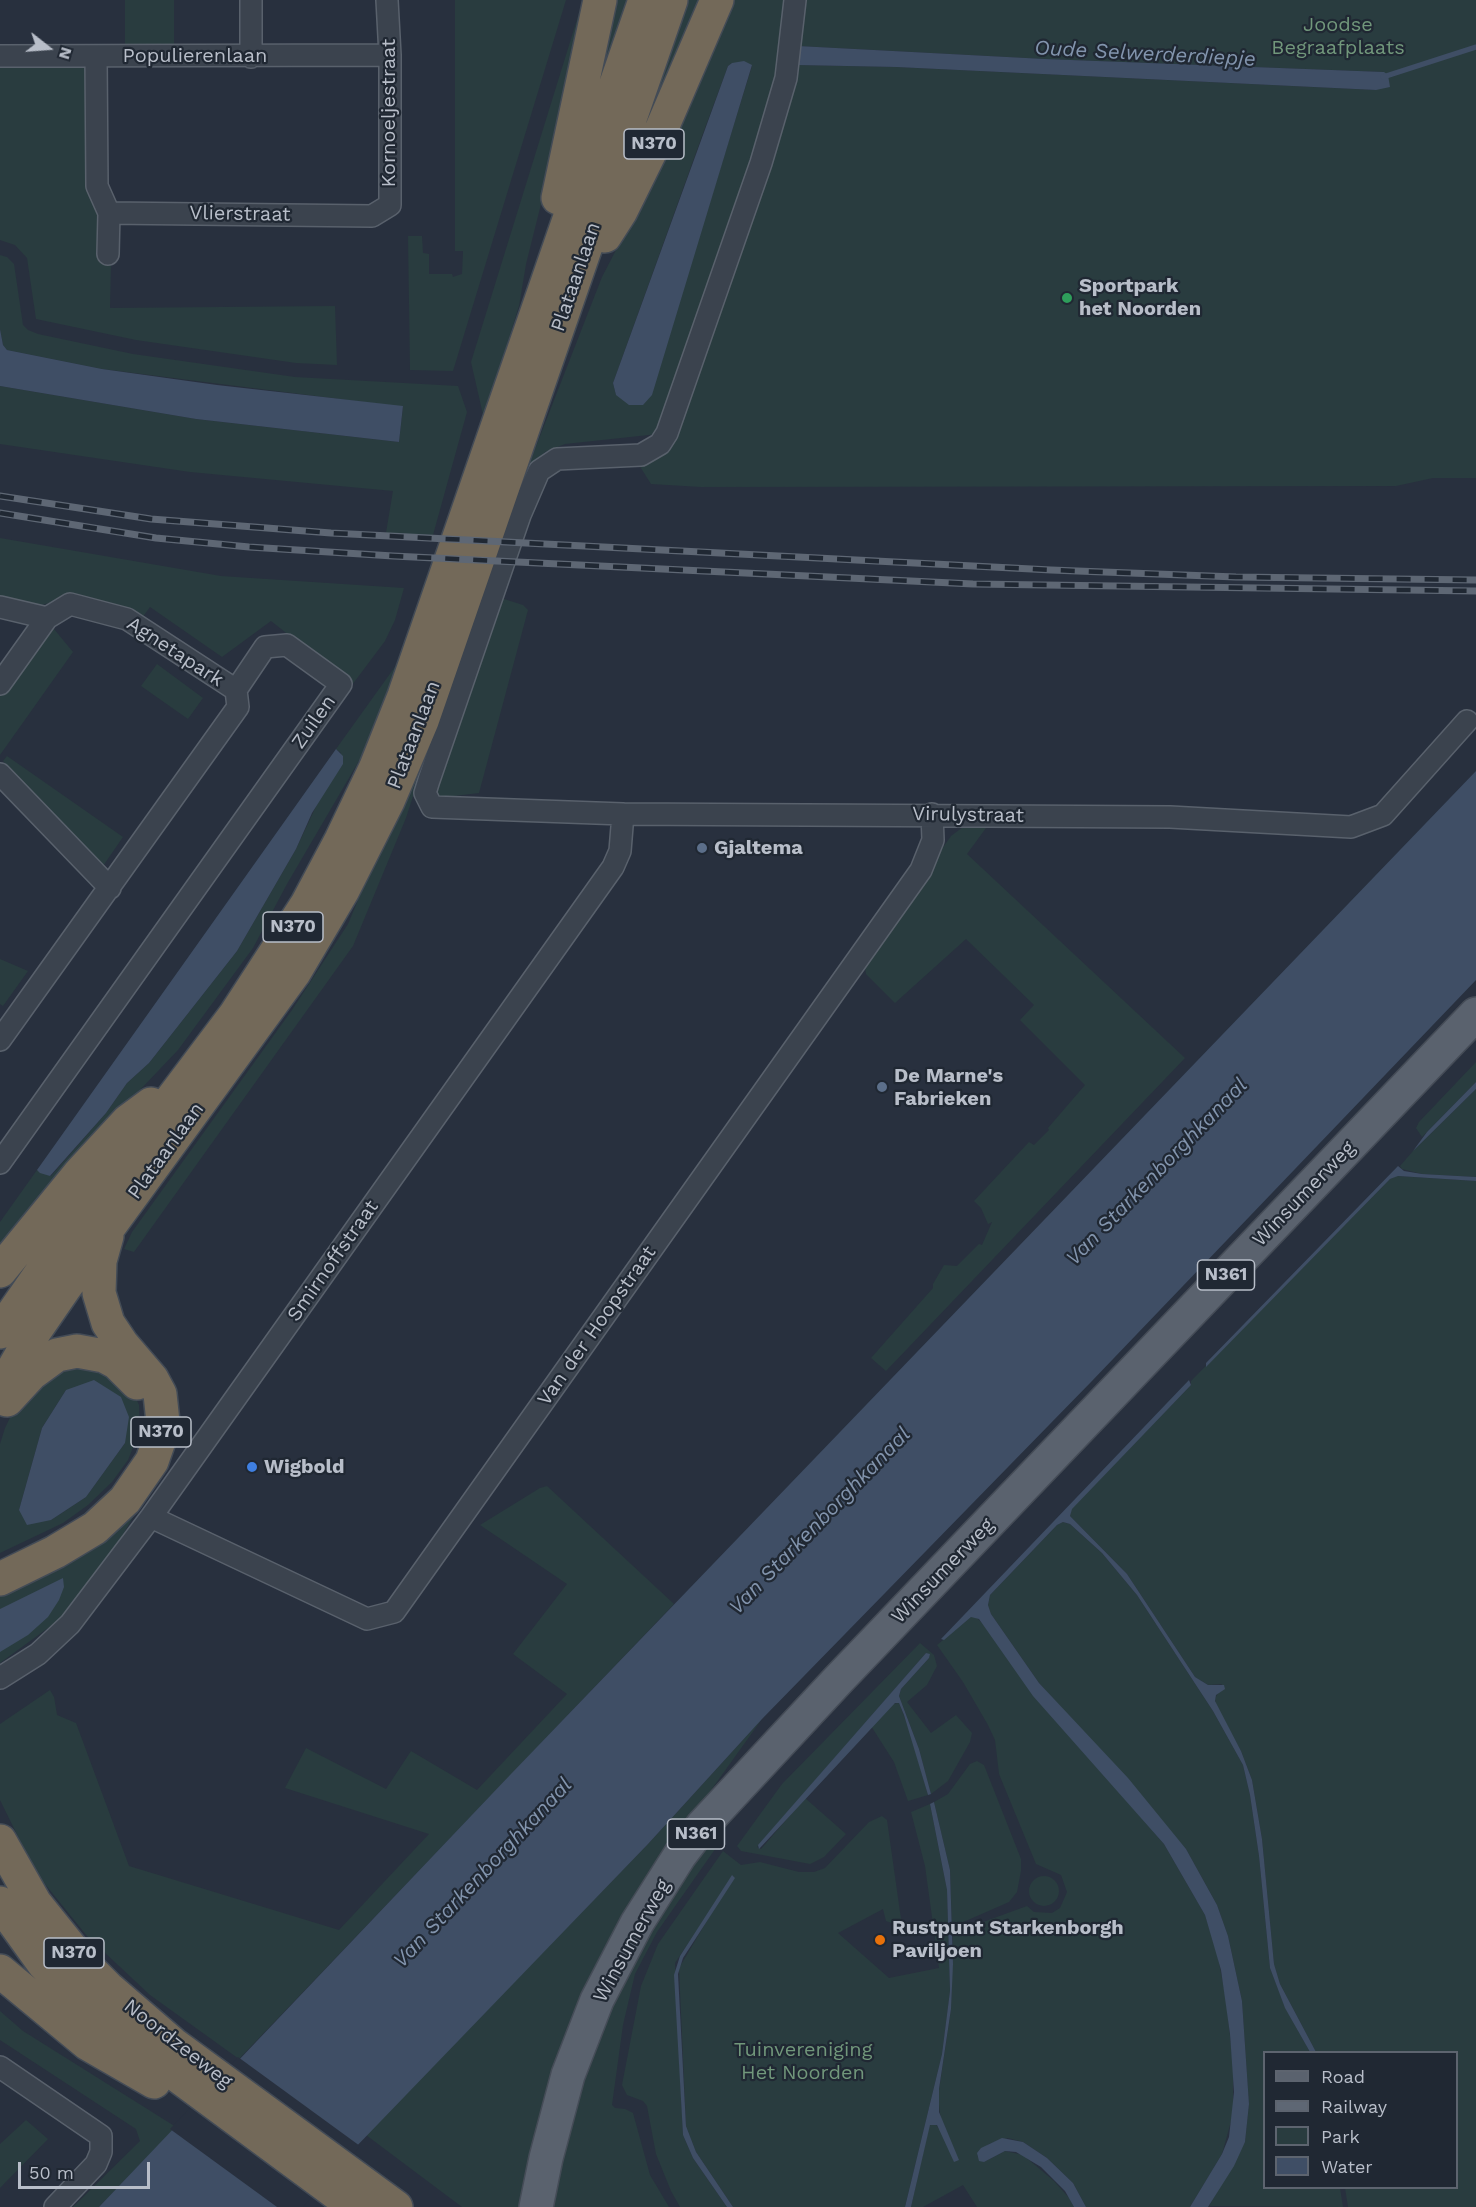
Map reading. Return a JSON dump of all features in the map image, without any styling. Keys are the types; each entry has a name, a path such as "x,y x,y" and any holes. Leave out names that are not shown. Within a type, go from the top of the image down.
{"highway":[{"name":"N370","path":"564,273 551,230 600,0"},
{"name":"Plataanlaan","path":"0,1392 35,1331 274,1002 319,932 368,843 422,721 564,273 645,0"},
{"name":"Plataanlaan","path":"0,1332 40,1273 267,970 302,914 341,840 375,769 408,685 564,273 671,0"},
{"name":"N370","path":"564,273 621,211 662,128 717,0"},
{"name":"N370","path":"0,1271 80,1173 129,1121 191,1074"},
{"name":"N370","path":"0,1579 55,1552 94,1527 125,1500 152,1461 163,1422 160,1394 152,1378 122,1344 108,1323 99,1293 100,1261 110,1226"},
{"name":"N370","path":"0,1408 31,1374 57,1355 77,1351 104,1356 128,1372 142,1394 148,1420 142,1448 127,1473 103,1501 73,1526 0,1560"},
{"name":"Noordzeeweg","path":"0,1841 35,1903 60,1936 108,1988 157,2061 391,2204"},
{"name":"Noordzeeweg","path":"0,1903 24,1938 65,1987 94,2014 191,2088 355,2207"},
{"name":"N370","path":"0,1971 88,2044 157,2061"}],"main road":[{"name":"Winsumerweg","path":"536,2207 546,2158 568,2075 597,2000 637,1923 703,1825 839,1679 1476,1014"}],"street":[{"path":"250,57 251,0"},
{"name":"Kornoeljestraat","path":"372,216 390,205 390,55 387,0"},
{"name":"Plataanlaan","path":"427,801 425,793 429,780 520,515 539,471 557,459 641,455 660,444 667,433 761,163 786,78 795,0"},
{"name":"Populierenlaan","path":"0,57 390,55"},
{"path":"96,57 97,186 109,213 108,254"},
{"name":"Vlierstraat","path":"109,213 372,216"},
{"name":"Agnetapark","path":"47,618 70,604 116,615 236,690"},
{"path":"0,607 47,618 0,684"},
{"name":"Zuilen","path":"0,1163 341,684 287,645 265,647 236,690 238,706 110,888 4,1027"},
{"name":"Virulystraat","path":"427,801 432,807 439,808 622,814 1170,817 1351,827 1383,815 1467,721"},
{"path":"0,774 110,888"},
{"name":"Smirnoffstraat","path":"0,1678 38,1653 70,1624 151,1516 612,867 620,851 622,814"},
{"name":"Van der Hoopstraat","path":"151,1516 367,1618 394,1612 921,870 933,840 932,814"},
{"path":"0,2067 101,2136 101,2152 96,2164 55,2207"}],"green space":[{"path":"125,0 174,0 174,46 125,47"},
{"path":"455,0 566,0 453,371 410,370 408,236 422,236 423,253 429,254 429,274 452,274 453,277 462,274 463,251 455,251"},
{"path":"583,0 592,0 526,264 519,306 484,419 471,362"},
{"path":"615,0 634,0 577,163"},
{"path":"685,0 710,0 624,180"},
{"path":"727,0 787,0 779,80 658,434 565,444 545,452 526,472 602,277 658,169","holes":["732,63 752,66 673,320 616,395 613,383 728,66"]},
{"name":"Sportpark het Noorden","path":"803,0 1476,0 1476,478 1433,478 1396,486 701,487 651,484 639,465 659,457 670,449 796,65 896,67 1376,90 1384,72 1045,59 798,46"},
{"path":"90,67 100,208 111,263 110,308 335,306 337,365 296,363 136,340 36,319 27,258 15,245 0,240 0,68"},
{"path":"0,255 7,257 14,264 23,325 38,334 133,354 295,377 458,386 467,412 433,535 386,533 393,491 190,472 0,444 0,386 196,419 399,442 403,407 102,369 7,350 3,345 0,329"},
{"path":"0,538 221,576 404,588 395,620 385,641 352,685 271,621 222,657 150,607 142,618 63,599 35,607 0,598"},
{"path":"501,598 523,605 528,610 479,793 438,798 437,793"},
{"path":"49,623 73,652 0,755 0,693"},
{"path":"402,657 370,742 287,884 253,948 178,1050 100,1132 0,1260 0,1222 37,1170 51,1176 106,1113 127,1083 149,1063 237,951 296,849 341,753 336,749"},
{"path":"157,664 203,698 188,719 141,686"},
{"path":"455,666 406,818 353,946 134,1252 124,1249 132,1232 292,1010 348,924"},
{"path":"7,756 123,837 103,866 3,761"},
{"path":"963,827 986,828 967,854 1185,1058 886,1371 871,1358 933,1288 944,1265 957,1266 979,1244 982,1245 992,1222 988,1224 981,1208 974,1201 1029,1142 1034,1145 1049,1130 1048,1128 1085,1085 1020,1020 1034,1005 966,939 895,1003 866,974 864,959 951,836"},
{"path":"0,959 28,971 3,1006 0,1004"},
{"path":"1476,1062 1476,1082 1422,1137 1416,1128 1419,1122"},
{"path":"1476,1089 1476,1177 1422,1174 1402,1169 1400,1166 1413,1151"},
{"path":"1397,1176 1476,1181 1476,2207 1348,2207 1345,2189 1458,2189 1458,2051 1315,2051 1280,1984 1274,1964 1262,1839 1252,1780 1241,1751 1216,1705 1215,1699 1222,1684 1208,1685 1195,1677 1127,1574 1070,1516 1071,1509 1191,1385 1191,1381 1390,1179"},
{"path":"68,1361 128,1381 139,1405 140,1430 128,1460 112,1482 88,1505 63,1523 0,1553 0,1444 19,1399","holes":["66,1390 125,1443 86,1497 51,1520 19,1510 42,1428"]},
{"path":"547,1486 674,1604 239,2059 150,1995 87,1936 36,1873 0,1800 0,1724 50,1690 54,1697 57,1715 76,1723 129,1866 339,1930 429,1834 285,1788 306,1748 386,1789 411,1751 477,1790 567,1694 513,1654 567,1584 480,1525"},
{"path":"138,1509 109,1558 63,1617 0,1663 0,1588"},
{"path":"1063,1522 1070,1524 1102,1553 1137,1595 1213,1711 1243,1765 1259,1856 1270,1968 1285,2007 1309,2051 1263,2051 1263,2189 1340,2189 1343,2207 1209,2206 1245,2142 1249,2104 1242,2001 1228,1936 1217,1905 1186,1849 1039,1683 991,1614 988,1605 990,1595 1057,1525"},
{"path":"971,1617 976,1617 982,1623 1164,1844 1205,1915 1217,1953 1226,1998 1233,2065 1233,2114 1222,2154 1190,2207 1086,2207 1073,2183 1047,2158 1023,2142 1008,2138 989,2144 977,2156 984,2162 1005,2151 1023,2155 1054,2181 1074,2207 977,2207 963,2185 923,2207 911,2207 929,2126 935,2123 939,2129 941,2121 938,2097 951,2009 953,1933 1027,1906 1034,1912 1052,1913 1060,1908 1067,1892 1061,1875 1036,1864 999,1774 995,1740 963,1682 937,1645"},
{"path":"920,1643 934,1655 937,1666 927,1685 907,1702 931,1733 956,1715 972,1733 970,1742 948,1781 931,1794 919,1749 899,1696 901,1689 929,1658 926,1653 757,1847 761,1849 805,1798 846,1834 824,1857 810,1864 741,1851 737,1846 782,1784"},
{"path":"899,1703 910,1731 928,1795 908,1801 894,1762 871,1726 892,1704"},
{"path":"762,1719 681,1832 529,2207 462,2207 366,2135 648,1844"},
{"path":"977,1761 984,1765 1021,1859 1021,1871 1017,1892 1009,1902 952,1927 950,1870 934,1802 948,1794 970,1764"},
{"name":"Tuinvereniging Het Noorden","path":"930,1804 947,1890 950,1991 942,2054 905,2207 733,2207 696,2152 686,2126 679,1968 734,1875 675,1963 683,2135 693,2158 727,2207 680,2207 656,2154 647,2106 643,2101 627,2095 622,2085 641,1986 658,1944 723,1851 741,1865 760,1862 799,1872 814,1872 825,1868 869,1822 882,1816 887,1820 901,1919 895,1924 886,1921 883,1909 838,1933 889,1978 939,1968 925,1866 911,1812"},
{"path":"718,1845 657,1932 635,1974 623,2025 612,2105 633,2113 650,2175 669,2207 547,2207 557,2154 606,2004 704,1847"},
{"path":"1044,1876 1055,1880 1059,1891 1055,1902 1044,1906 1033,1902 1029,1891 1033,1880"},
{"path":"0,2011 23,2031 176,2127 99,2207 73,2207 140,2141 136,2129 0,2040"},
{"path":"26,2120 48,2139 0,2188 0,2144"}],"water":[{"path":"798,46 1045,59 1384,72 1388,75 1390,87 1376,90 896,67 796,65"},
{"path":"744,61 752,65 652,395 643,405 629,405 616,395 613,383 728,66"},
{"path":"0,329 3,345 7,350 102,369 217,385 403,406 399,442 196,419 0,386"},
{"path":"336,749 343,756 343,764 312,813 296,849 237,951 149,1063 127,1083 106,1113 50,1176 40,1173 37,1170"},
{"name":"Van Starkenborghkanaal","path":"1476,771 1476,980 1091,1382 762,1719 648,1844 298,2207 99,2207 510,1775"},
{"path":"1476,1082 1476,1089 1413,1151 1427,1132"},
{"path":"1398,1166 1404,1171 1422,1174 1476,1177 1476,1181 1398,1176 1390,1179 1206,1367 1206,1363"},
{"path":"94,1380 121,1397 129,1417 125,1443 86,1497 51,1520 27,1525 19,1510 42,1428 66,1390"},
{"path":"1189,1380 1191,1385 1072,1509 1070,1516 1127,1574 1195,1677 1208,1685 1224,1685 1225,1689 1216,1695 1215,1701 1241,1751 1252,1780 1262,1839 1274,1964 1280,1984 1315,2051 1309,2051 1285,2008 1270,1968 1259,1856 1243,1765 1213,1711 1137,1595 1102,1553 1070,1524 1063,1522 1057,1525 990,1595 988,1605 991,1614 1039,1683 1128,1778 1186,1849 1217,1905 1228,1936 1242,2001 1249,2104 1245,2142 1234,2166 1208,2207 1190,2207 1222,2154 1229,2137 1234,2092 1230,2034 1221,1970 1205,1915 1164,1844 1033,1696 979,1619 971,1617 944,1640 941,1639"},
{"path":"63,1578 64,1587 59,1600 48,1617 28,1635 0,1652 0,1609"},
{"path":"926,1653 930,1654 929,1658 901,1689 899,1696 919,1749 931,1794 928,1795 904,1715 899,1703 895,1703 759,1849 758,1845"},
{"path":"934,1802 950,1870 953,1964 951,2009 939,2089 939,2112 959,2160 954,2162 937,2125 930,2125 911,2207 905,2207 942,2054 950,1991 947,1890 930,1804"},
{"path":"732,1875 735,1878 683,1958 678,1974 686,2126 696,2152 733,2207 727,2207 693,2158 683,2135 674,1975 680,1956"},
{"path":"1002,2138 1023,2142 1047,2158 1073,2183 1086,2207 1074,2207 1065,2191 1041,2167 1016,2152 1005,2151 984,2162 979,2161 977,2153 981,2148"}],"pier":[{"path":"238,2057 360,2146 303,2207 277,2207 170,2129"}],"waterway":[{"name":"Oude Selwerderdiepje","path":"1383,77 1476,47"}],"railway":[{"path":"0,496 151,519 331,533 1051,570 1236,577 1476,580"},
{"path":"0,513 156,538 249,547 393,556 973,584 1476,591"}],"place":[{"name":"Sportpark het Noorden","path":"1067,298"},
{"name":"Gjaltema","path":"702,848"},
{"name":"De Marne's Fabrieken","path":"882,1087"},
{"name":"Wigbold","path":"252,1467"},
{"name":"Rustpunt Starkenborgh Paviljoen","path":"880,1940"}],"park label":[{"name":"Joodse Begraafplaats","path":"1338,36"}]}
